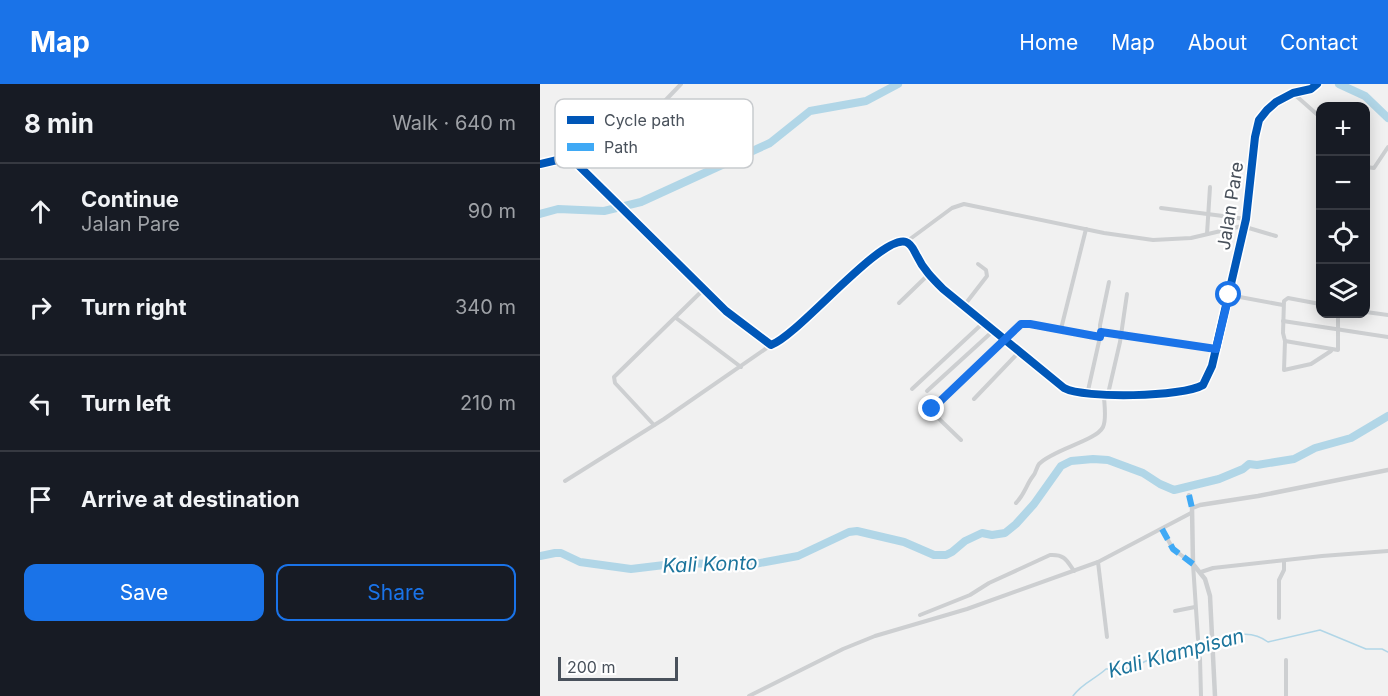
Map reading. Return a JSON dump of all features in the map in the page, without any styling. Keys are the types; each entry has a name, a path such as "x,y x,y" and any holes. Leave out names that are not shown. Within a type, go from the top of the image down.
{"street":[{"path":"667,99 681,84"},
{"name":"Jalan Pare","path":"1106,394 1168,393 1199,388 1206,382 1245,227 1255,136 1259,120 1276,102 1293,93 1311,89 1317,84"},
{"path":"1293,93 1316,113"},
{"path":"1370,168 1374,168 1388,147"},
{"path":"540,164 555,160"},
{"path":"580,168 734,318 771,345"},
{"path":"1207,234 1210,187"},
{"path":"565,481 741,367 789,332 870,260 895,244 906,242 952,208 964,204 1153,240 1178,240 1245,227 1276,236"},
{"path":"1161,208 1246,219"},
{"path":"1060,329 1086,229"},
{"path":"906,242 913,248 929,274 963,307 1064,388 1087,395 1106,394"},
{"path":"963,307 987,276 986,270 978,264"},
{"path":"899,303 929,274"},
{"path":"1087,395 1110,282"},
{"path":"654,425 613,379 704,290"},
{"path":"1016,503 1026,490 1028,480 1035,474 1039,464 1061,450 1089,438 1102,428 1106,394 1121,335 1127,294"},
{"path":"1229,295 1283,305"},
{"path":"1316,303 1288,298 1284,301 1284,370 1311,364 1338,349 1338,318"},
{"path":"1370,313 1388,315"},
{"path":"676,318 741,367"},
{"path":"1283,321 1388,337"},
{"path":"912,390 983,324"},
{"path":"961,440 935,415 933,407 1022,324 1216,349"},
{"path":"927,391 993,331"},
{"path":"1285,341 1332,351"},
{"path":"974,399 1019,352"},
{"path":"926,376 934,384"},
{"path":"749,696 843,649 876,636 958,612 1098,562 1162,529 1200,505 1388,470"},
{"path":"1189,495 1192,511 1198,639"},
{"path":"1162,529 1173,549 1201,572 1209,590 1215,696"},
{"path":"1201,572 1213,568 1388,551"},
{"path":"920,615 970,595 989,583 1050,555 1058,555 1066,559 1074,571"},
{"path":"1279,618 1279,579 1284,570 1284,561"},
{"path":"1098,562 1107,637"},
{"path":"1175,611 1196,608"},
{"path":"1200,658 1201,696"},
{"path":"1286,696 1287,660"}],"waterway":[{"path":"753,151 770,143 810,111 866,101 898,84"},
{"path":"1339,84 1365,96 1388,118"},
{"path":"540,214 558,209 604,211 641,202 715,168"},
{"name":"Kali Konto","path":"540,556 561,553 580,562 631,569 681,563 749,565 798,556 849,532 857,531 904,542 934,555 946,555 965,541 982,533 992,535 1005,533 1034,504 1061,466 1071,461 1108,460 1143,473 1174,490 1219,479 1249,464 1257,465 1294,459 1315,448 1351,438 1388,416"},
{"name":"Kali Klampisan","path":"1215,644 1241,634 1255,635 1268,642 1320,630 1366,649 1382,649 1388,652"},
{"name":"Kali Klampisan","path":"1073,696 1106,669 1132,668 1158,655 1178,649 1210,645"}],"marked path":[{"path":"1189,495 1192,508"},
{"path":"1162,529 1173,549 1193,564"}],"cycle path":[{"path":"581,168 726,311 771,345 800,324 878,253 894,244 906,242 911,246 925,270 943,289 1064,388 1075,392 1111,395 1176,392 1203,385 1212,366 1246,219 1259,120 1276,102 1293,93 1311,89 1317,84"},
{"path":"540,164 555,160"}],"route":[{"path":"932,409 1021,324 1100,337 1101,332 1216,349 1229,295"}]}
